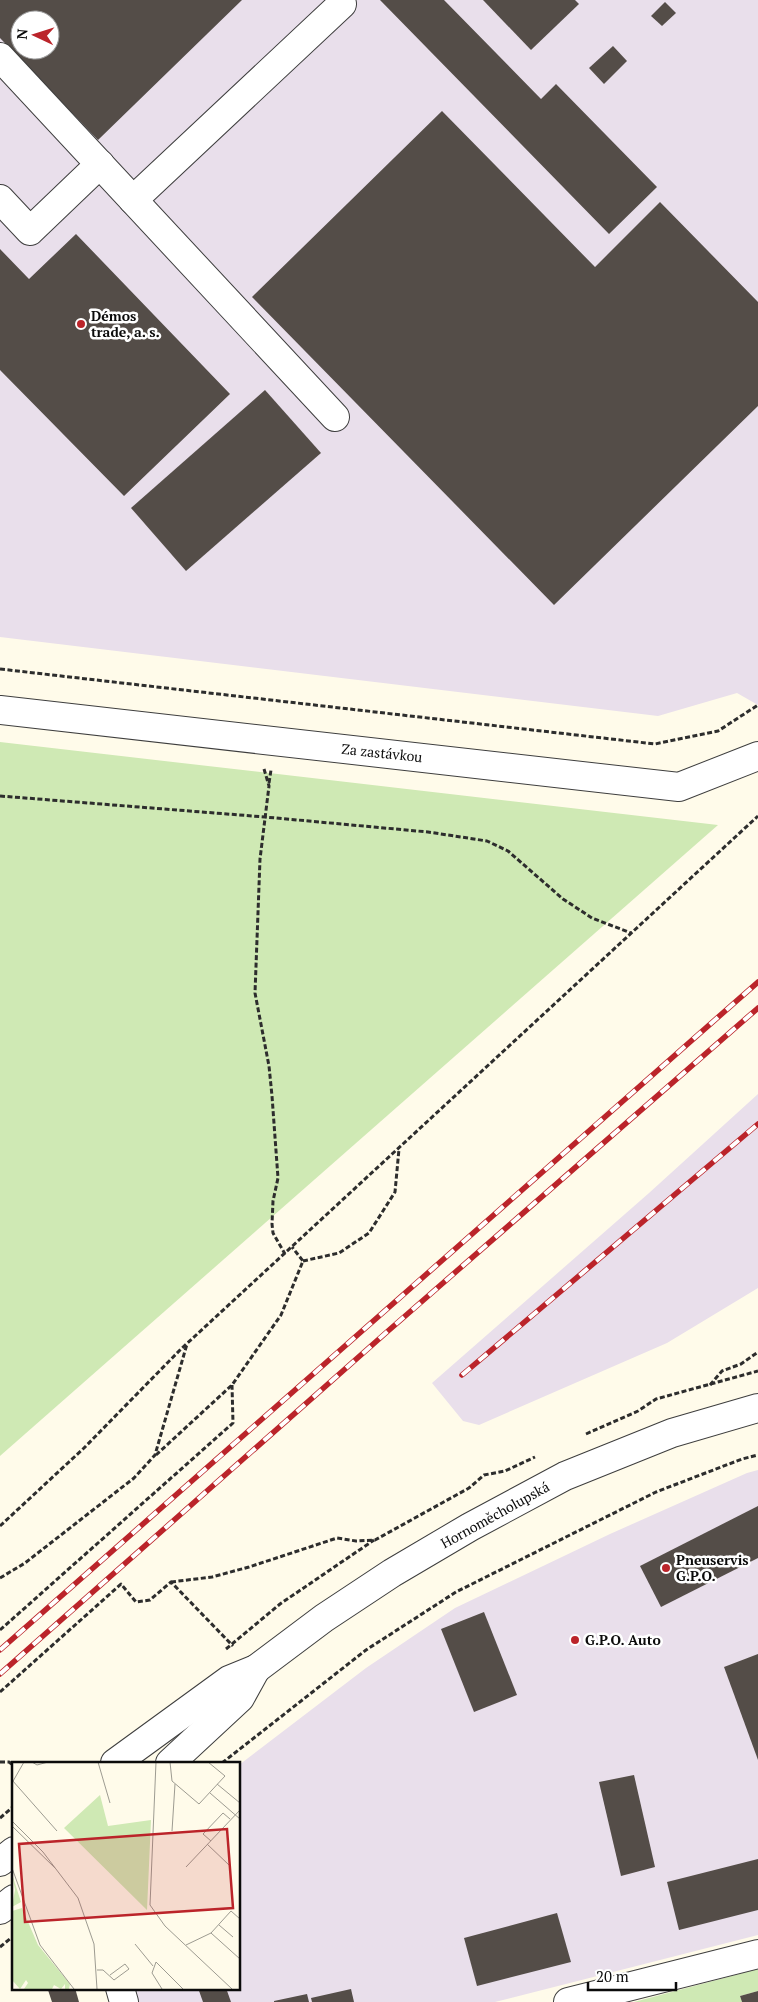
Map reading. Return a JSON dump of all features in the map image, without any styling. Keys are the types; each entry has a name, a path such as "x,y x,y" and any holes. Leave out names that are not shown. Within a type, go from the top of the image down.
{"street":[{"path":"133,200 342,4"},
{"path":"0,57 335,417"},
{"path":"0,199 30,231 100,164"},
{"name":"Za zastávkou","path":"0,710 679,786 758,756"},
{"name":"Hornoměcholupská","path":"116,1762 229,1680 256,1669 324,1618 392,1573 470,1526 521,1501 565,1476 672,1433 758,1408"},
{"name":"Hornoměcholupská","path":"171,1762 240,1698 256,1669"},
{"path":"0,1862 12,1853"},
{"path":"0,1910 12,1901"},
{"path":"582,2000 758,1954"}],"path":[{"path":"0,669 655,744 718,731 758,705"},
{"path":"254,739 269,786 260,859 255,993 269,1066 272,1096 278,1178 272,1224 273,1233 285,1254"},
{"path":"0,796 265,817 428,832 487,840 508,851 563,898 592,918 631,933"},
{"path":"0,1526 84,1448 187,1344 758,816"},
{"path":"303,1261 339,1253 369,1232 394,1192 399,1148"},
{"path":"292,1247 303,1261"},
{"path":"0,1578 25,1563 134,1478 156,1455 232,1385 281,1315 303,1261"},
{"path":"156,1455 187,1344"},
{"path":"709,1386 722,1371 741,1364 758,1352"},
{"path":"585,1435 638,1411 656,1399 758,1371"},
{"path":"0,1630 233,1423 232,1385"},
{"path":"0,1692 121,1584 136,1602 150,1600 170,1582 212,1577 337,1538 375,1540 469,1488 484,1475 505,1471 540,1455"},
{"path":"223,1762 366,1650 456,1592 656,1492 742,1459 758,1455"},
{"path":"170,1582 256,1669"},
{"path":"0,1762 9,1762 12,1764"},
{"path":"0,1818 12,1808"},
{"path":"0,1948 12,1938"}],"shaded area":[{"path":"0,0 758,0 758,705 737,693 658,716 0,637"},
{"path":"758,1094 758,1288 667,1343 479,1425 463,1421 432,1383 649,1193"},
{"path":"758,1470 758,1935 495,2002 139,2002 136,1990 240,1990 240,1764 366,1668 455,1608 610,1534 747,1473"}],"green space":[{"path":"0,742 718,825 0,1456"},
{"path":"758,1969 758,1991 740,1996 742,2002 634,2002"}],"building":[{"path":"0,0 242,0 98,140 21,60 60,60 60,10 10,10 10,48 0,38"},
{"path":"380,0 444,0 541,99 556,84 657,187 609,234"},
{"path":"483,0 575,0 579,4 531,50"},
{"path":"665,2 676,13 662,26 651,16"},
{"path":"613,46 627,61 604,84 589,68"},
{"path":"442,111 595,267 660,202 758,302 758,406 554,605 252,297"},
{"name":"Démos trade, a. s.","path":"76,234 230,394 124,496 0,370 0,249 29,279"},
{"path":"265,390 321,453 186,571 131,508"},
{"path":"758,1506 758,1558 661,1607 640,1566"},
{"path":"484,1612 517,1695 474,1712 441,1629"},
{"path":"758,1654 758,1760 724,1667"},
{"path":"634,1775 655,1867 621,1876 599,1782"},
{"path":"758,1859 758,1910 679,1930 667,1882"},
{"path":"557,1913 571,1962 477,1986 464,1938"},
{"path":"351,1989 354,2002 312,2002 311,1998"},
{"path":"48,1990 76,1990 79,2002 52,2002"},
{"path":"199,1990 227,1990 231,2002 203,2002"},
{"path":"758,1991 758,2002 742,2002 740,1996"},
{"path":"307,1994 309,2002 274,2002 274,2001"}],"railway":[{"path":"0,1650 758,982"},
{"path":"0,1674 388,1331 758,1008"},
{"path":"462,1375 758,1124"}],"place":[{"name":"Démos trade, a. s.","path":"81,324"},
{"name":"Pneuservis G.P.O.","path":"666,1568"},
{"name":"G.P.O. Auto","path":"575,1640"}]}
